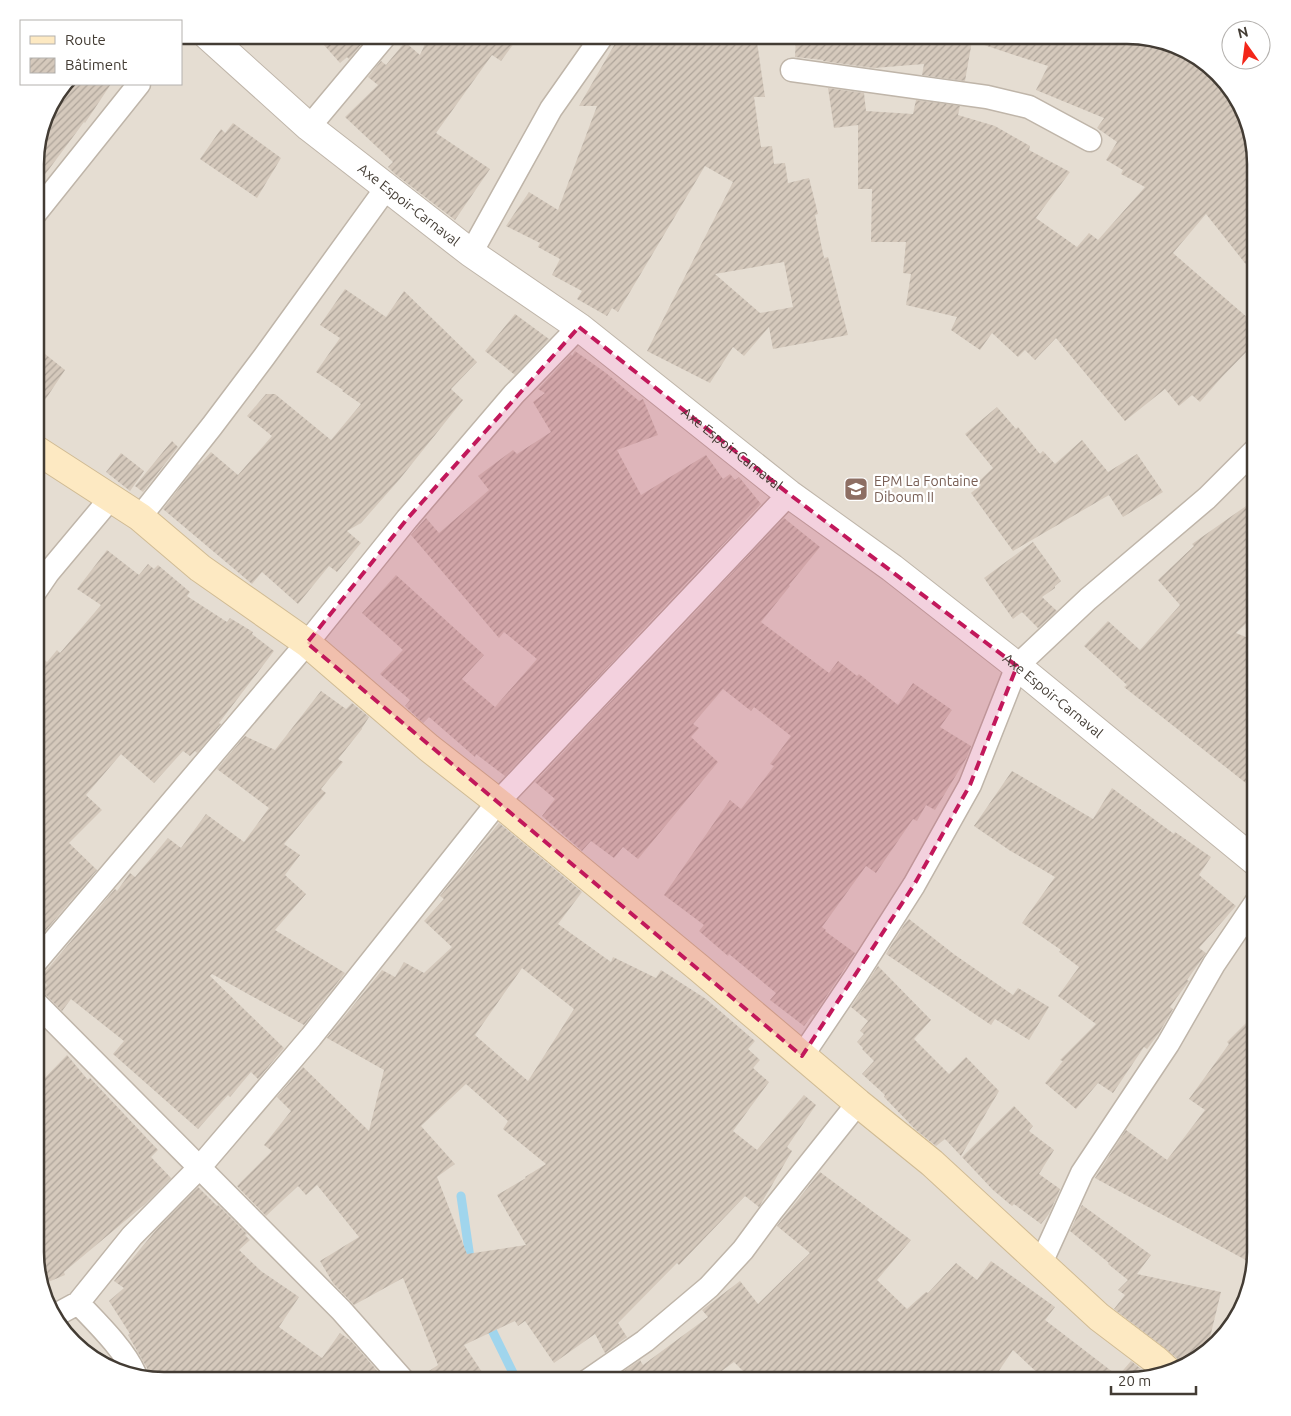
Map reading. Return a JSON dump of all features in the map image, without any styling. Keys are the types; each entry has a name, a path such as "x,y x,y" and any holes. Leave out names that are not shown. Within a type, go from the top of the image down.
{"main road":[{"path":"44,455 140,517 200,568 307,643 429,748 498,802 691,962 858,1104 932,1162 1099,1317 1163,1367"}],"street":[{"name":"Axe Espoir-Carnaval","path":"217,44 309,127 471,253 579,327 789,494 892,568 1017,666 1247,855"},
{"path":"309,127 378,44"},
{"path":"471,253 550,108 596,44"},
{"path":"792,70 987,97 1029,107 1090,140"},
{"path":"44,203 137,85"},
{"path":"140,517 252,373 387,188"},
{"path":"44,952 307,643 406,519 514,394 579,327"},
{"path":"802,1056 856,976 914,884 970,785 1017,666 1088,599 1207,498 1247,459"},
{"path":"60,1313 78,1303 132,1236 199,1168 312,1037 498,802 789,494"},
{"path":"44,579 110,499"},
{"path":"1041,1264 1082,1172 1168,1044 1214,964 1247,915"},
{"path":"44,1011 341,1310 396,1372"},
{"path":"600,1372 645,1341 709,1287 743,1250 771,1212 858,1104"},
{"path":"78,1303 111,1339 132,1368"}],"highlighted area":[{"path":"579,327 789,494 1017,666 970,785 914,885 802,1056 307,643 407,519"}],"shaded area":[{"path":"182,44 1135,44 1166,50 1180,56 1194,64 1212,79 1227,97 1235,111 1241,125 1247,156 1247,1260 1241,1291 1235,1305 1227,1319 1212,1337 1187,1356 1173,1363 1150,1370 1135,1372 156,1372 125,1366 111,1360 97,1352 79,1337 60,1312 53,1298 46,1275 44,1260 44,156 53,118 64,97 74,85 182,85"}],"building":[{"path":"323,44 362,44 349,59 347,57 340,63"},
{"path":"403,44 407,44 420,55 425,44 513,44 501,61 492,55 436,133 490,169 455,220 395,174 388,167 393,162 345,117 378,85 368,77 381,61 386,65"},
{"path":"615,44 757,44 765,97 754,97 761,147 772,146 774,164 785,163 788,183 809,178 818,214 815,215 824,258 828,257 848,335 773,349 769,327 744,356 733,347 710,383 647,351 733,182 705,166 618,312 612,308 607,316 577,299 582,291 552,275 560,259 538,247 540,243 506,226 529,192 558,210 597,106 579,106","holes":["784,262 793,307 760,313 715,274"]},
{"path":"796,44 971,44 965,81 922,75 924,64 874,68 795,57"},
{"path":"981,44 1135,44 1166,50 1194,64 1212,79 1227,97 1235,111 1241,125 1247,156 1247,266 1206,214 1173,253 1247,317 1247,351 1200,402 1192,395 1179,406 1165,389 1125,421 1056,338 1035,360 1025,350 1018,357 992,333 980,350 951,330 957,317 906,305 911,274 903,273 906,242 871,242 872,189 858,189 858,125 834,128 828,88 864,93 866,111 913,114 916,100 960,106 958,115 995,126 1030,146 1029,150 1070,172 1036,218 1077,247 1089,233 1098,240 1145,187 1121,174 1123,170 1106,160 1117,142 1097,128 1104,118 1036,90 1048,66"},
{"path":"74,85 110,85 44,176 44,156 48,133 56,111 64,97"},
{"path":"233,123 281,158 257,198 200,159 221,129 225,133"},
{"path":"345,289 386,317 404,291 477,362 451,389 463,400 399,480 361,523 347,531 361,543 337,572 329,566 298,604 262,572 252,584 163,509 198,464 211,452 238,475 272,436 247,416 266,394 275,394 331,440 361,404 316,372 340,338 320,325"},
{"path":"515,314 549,339 515,375 485,351"},
{"path":"575,351 606,373 639,401 643,399 658,435 617,450 641,495 706,455 723,479 730,474 735,480 739,477 761,504 505,776 476,754 475,757 429,717 423,723 405,706 410,700 380,674 403,650 362,613 396,575 484,655 462,679 495,707 537,659 504,632 499,638 411,535 426,518 439,533 489,490 478,476 513,450 517,454 551,432 533,402 545,393 538,389"},
{"path":"44,353 65,370 44,402"},
{"path":"997,407 1016,429 1018,427 1040,454 1043,451 1055,464 1082,440 1108,472 1137,454 1163,492 1123,517 1109,495 1013,551 971,493 981,485 978,482 993,468 965,434"},
{"path":"172,441 178,447 143,492 135,486"},
{"path":"121,453 144,471 130,491 106,472"},
{"path":"1247,505 1247,623 1236,633 1247,637 1247,784 1124,687 1127,685 1084,646 1108,621 1140,650 1180,605 1158,580 1194,546 1192,544"},
{"path":"784,518 820,547 761,622 829,673 838,661 857,676 859,674 898,705 913,683 952,710 940,727 971,746 967,757 935,810 926,805 917,821 913,819 876,873 866,866 822,927 855,953 814,1015 804,1026 770,1000 776,993 699,931 704,925 664,895 730,800 741,809 774,766 770,764 791,736 754,707 751,711 723,689 693,724 699,728 691,737 718,762 638,859 623,847 614,858 591,841 582,851 542,816 555,799 535,782"},
{"path":"1033,542 1061,581 1042,597 1057,611 1038,628 1022,612 1013,619 984,578"},
{"path":"107,550 139,575 148,564 154,569 158,565 190,592 187,596 227,622 230,618 253,632 252,634 274,651 219,723 221,724 197,753 195,751 190,756 183,751 154,783 121,754 86,795 102,810 69,843 97,870 44,932 44,660 47,662 57,650 60,653 101,605 77,589"},
{"path":"321,691 346,709 352,703 369,717 338,759 343,762 321,789 326,793 284,844 300,855 285,875 306,894 275,930 345,973 304,1025 212,974 210,976 284,1048 258,1079 251,1072 230,1097 228,1095 198,1129 113,1054 124,1041 71,999 62,1011 44,993 44,989 47,985 44,982 44,973 115,889 117,891 130,873 135,877 168,838 181,848 206,814 244,842 269,808 217,769 245,736 275,750"},
{"path":"1012,771 1093,819 1112,788 1174,834 1175,832 1211,857 1199,875 1236,906 1199,948 1206,953 1170,1007 1173,1009 1159,1033 1147,1049 1144,1047 1113,1093 1098,1083 1076,1109 1045,1083 1063,1061 1060,1060 1096,1024 1058,996 1079,967 1059,952 1061,950 1022,923 1055,877 1009,850 974,826"},
{"path":"499,823 582,892 558,924 611,962 613,957 656,978 661,970 706,999 755,1041 748,1049 760,1060 753,1068 769,1082 733,1131 757,1150 804,1095 816,1105 787,1147 792,1151 759,1207 745,1196 679,1265 677,1263 618,1323 627,1337 605,1353 595,1334 554,1363 525,1321 518,1326 515,1321 464,1345 482,1372 428,1372 438,1365 403,1278 354,1305 333,1283 320,1261 359,1237 317,1185 306,1195 298,1186 266,1216 237,1186 272,1151 264,1145 291,1111 277,1097 303,1067 369,1131 384,1070 327,1038 382,970 395,977 404,962 424,973 452,947 424,921 444,899 440,896","holes":["522,968 574,1009 528,1081 475,1035","466,1084 508,1121 503,1129 546,1164 497,1195 526,1245 467,1254 437,1177 455,1164 421,1126"]},
{"path":"909,919 955,955 1013,995 1018,988 1049,1007 1029,1040 995,1019 991,1025 886,954"},
{"path":"878,966 931,1020 914,1039 949,1074 966,1057 999,1091 961,1156 945,1139 936,1146 916,1130 884,1097 885,1095 862,1074 874,1061 857,1042 864,1034 860,1031 868,1021 851,1007"},
{"path":"1247,1022 1247,1261 1095,1178 1126,1130 1167,1160 1205,1110 1189,1099 1229,1044 1227,1042"},
{"path":"67,1055 88,1080 90,1078 158,1150 151,1157 171,1178 144,1205 64,1272 65,1275 48,1282 44,1260 44,1079"},
{"path":"1014,1106 1033,1126 1029,1131 1054,1150 1039,1174 1060,1189 1049,1214 1041,1224 1014,1204 1012,1206 993,1190 962,1157"},
{"path":"820,1172 911,1240 877,1280 907,1309 926,1292 928,1293 956,1263 977,1280 991,1261 1055,1307 1045,1320 1113,1372 1036,1372 1013,1350 998,1372 744,1372 734,1362 720,1372 623,1372 640,1360 643,1365 708,1317 702,1310 740,1281 758,1304 810,1253 777,1226"},
{"path":"198,1187 247,1234 245,1235 250,1240 239,1250 261,1271 299,1297 279,1327 322,1358 340,1333 351,1341 378,1372 148,1371 128,1335 130,1334 109,1301 124,1288 114,1281 156,1230"},
{"path":"1082,1205 1151,1255 1137,1274 1221,1292 1210,1339 1179,1360 1114,1309 1125,1295 1118,1290 1128,1280 1070,1231"},
{"path":"1131,1361 1143,1371 1121,1372"}],"waterway":[{"path":"461,1196 471,1265"},
{"path":"488,1322 513,1372"}],"place":[{"name":"EPM La Fontaine Diboum II","path":"856,489"}]}
